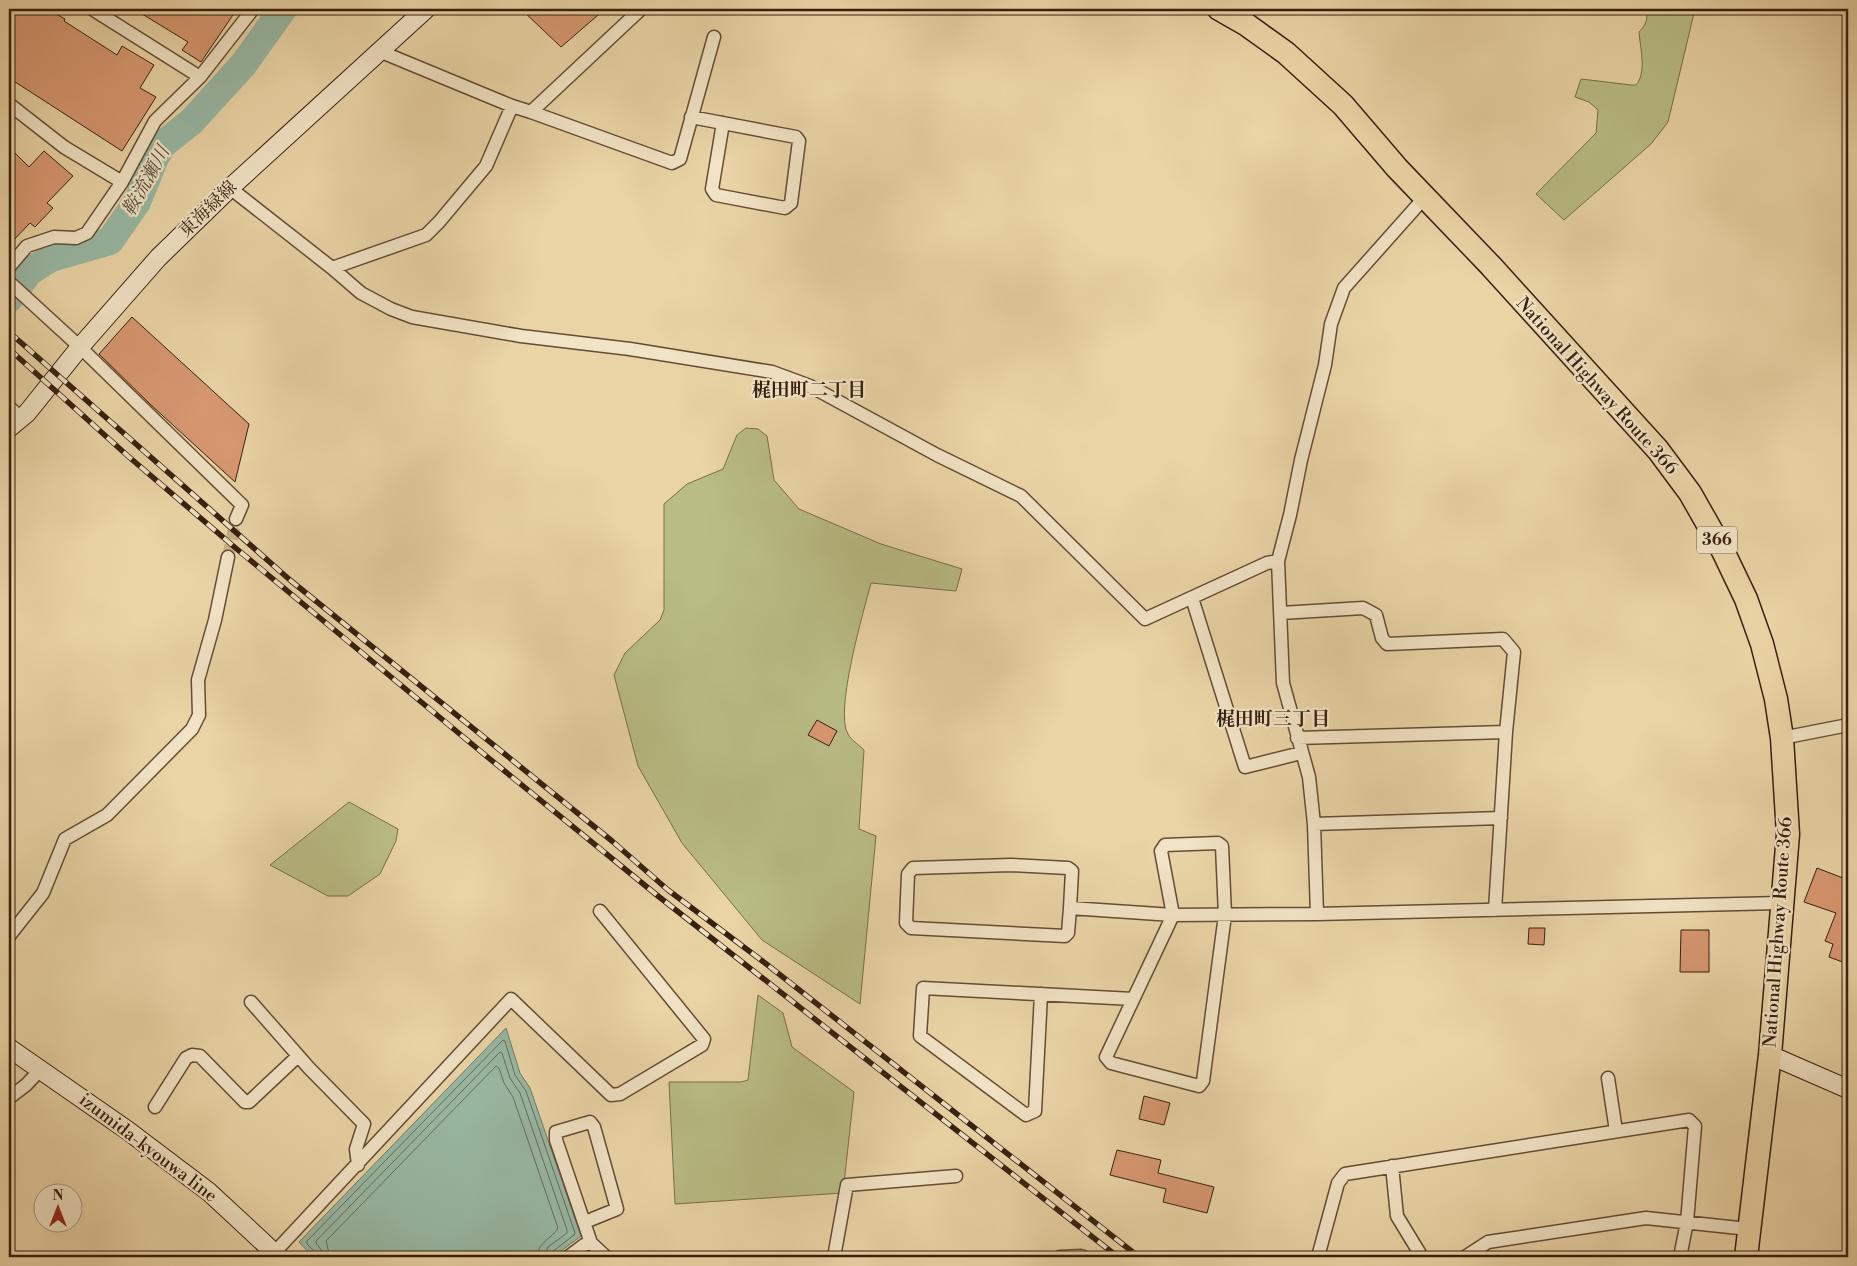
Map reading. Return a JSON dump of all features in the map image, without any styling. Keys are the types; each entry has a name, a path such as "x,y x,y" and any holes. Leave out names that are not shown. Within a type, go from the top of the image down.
{"highway":[{"name":"National Highway Route 366","path":"1219,9 1247,25 1286,53 1343,105 1397,168 1426,197 1658,450 1690,493 1723,551 1746,599 1762,644 1775,693 1782,738 1788,834 1770,1055 1746,1257"}],"main road":[{"name":"東海緑線","path":"13,417 80,347 158,258 230,188 426,9"},
{"name":"izumida-kyouwa line","path":"9,1048 127,1130 209,1192 277,1255"},
{"path":"1770,1055 1848,1089"}],"street":[{"path":"92,9 200,77"},
{"path":"9,267 27,246 54,238 76,238 87,233 122,182 155,121 200,77 254,9"},
{"path":"531,112 641,9"},
{"path":"378,51 512,106 672,163 680,159 714,37"},
{"path":"9,104 64,146 122,182"},
{"path":"332,268 426,235 486,166 512,106"},
{"path":"692,117 796,137 799,141 791,202 785,208 716,195 712,189 723,123"},
{"path":"230,188 361,293 391,309 412,317 521,336 630,349 772,372 810,386 937,455 1021,496 1146,619 1266,564 1278,561"},
{"path":"1318,914 1314,824 1309,777 1283,683 1278,561 1325,365 1331,324 1344,288 1426,197"},
{"path":"9,282 80,347 242,505 236,518"},
{"path":"9,936 43,893 65,839 107,816 192,729 198,715 198,680 215,620 228,557"},
{"path":"1192,598 1245,767 1301,753"},
{"path":"1281,613 1363,608 1376,615 1382,638 1387,644 1503,640 1514,652 1506,732 1494,910"},
{"path":"1782,738 1848,725"},
{"path":"1297,738 1506,732"},
{"path":"1314,824 1501,818"},
{"path":"1218,843 1222,846 1225,915 1203,1081 1199,1086 1111,1063 1106,1057 1172,915 1161,851 1165,845 1218,843"},
{"path":"1011,865 1068,868 1072,871 1070,908 1068,933 1065,936 911,928 906,923 908,874 913,868 1011,865"},
{"path":"1070,908 1172,915 1225,915 1783,903"},
{"path":"277,1255 511,999 611,1096 620,1094 702,1045 704,1039 600,911"},
{"path":"1041,994 1035,1111 1026,1115 920,1036 923,988 1041,994 1133,999"},
{"path":"251,1002 298,1056 364,1124 356,1149 358,1165"},
{"path":"155,1107 186,1058 192,1055 200,1056 245,1102 249,1102 298,1056"},
{"path":"9,1098 26,1085 41,1069"},
{"path":"1608,1078 1616,1132"},
{"path":"1320,1257 1319,1253 1338,1183 1345,1174 1689,1120 1695,1126 1687,1222 1680,1257"},
{"path":"585,1222 617,1209 594,1127 590,1122 556,1132 556,1140 591,1243 606,1257"},
{"path":"1392,1166 1397,1216 1422,1257"},
{"path":"834,1257 847,1185 956,1176"},
{"path":"1465,1257 1488,1242 1646,1218 1748,1229"},
{"path":"568,1257 584,1245 591,1243"},
{"path":"1060,1257 1084,1257"}],"green space":[{"path":"1645,9 1695,9 1668,122 1651,144 1564,220 1536,194 1596,133 1598,110 1589,102 1575,97 1581,79 1631,85 1636,85 1639,80 1642,60 1639,32 1646,21"},
{"path":"746,428 758,429 767,436 774,480 799,509 881,544 962,569 956,591 871,583 857,637 847,684 845,722 849,736 864,750 859,829 876,836 860,1004 762,940 682,843 638,766 614,675 625,653 660,620 664,610 664,504 687,484 723,469 737,435"},
{"path":"349,802 398,829 396,841 380,874 348,896 328,896 270,865"},
{"path":"758,995 783,1013 792,1047 854,1092 843,1193 675,1204 669,1082 741,1082 748,1080"}],"water":[{"path":"506,1028 520,1073 530,1088 581,1236 553,1257 313,1257 299,1242"}],"building":[{"path":"9,9 48,9 117,55 122,46 154,65 140,88 156,97 122,151 9,78"},
{"path":"134,9 237,9 201,62 182,50 188,42"},
{"path":"521,9 605,9 561,47"},
{"path":"9,147 29,167 44,151 73,176 47,203 53,208 35,227 30,223 9,245"},
{"path":"132,317 249,424 235,482 99,354"},
{"path":"817,720 837,731 829,746 808,735"},
{"path":"1817,868 1848,880 1848,964 1829,957 1833,944 1825,941 1836,913 1804,902"},
{"path":"1529,928 1545,928 1544,945 1528,944"},
{"path":"1681,930 1709,930 1709,972 1680,972"},
{"path":"1144,1096 1170,1103 1164,1125 1139,1119"},
{"path":"1117,1150 1161,1160 1158,1173 1214,1187 1207,1213 1163,1202 1166,1189 1110,1175"}],"waterway":[{"name":"鞍流瀬川","path":"9,299 29,272 51,258 110,241 137,202 162,145 191,122 243,65 283,9"}],"tunnel":[{"path":"228,557 236,519"}],"railway":[{"path":"9,332 290,580 612,841 668,890 765,963 1139,1257"},
{"path":"9,349 129,457 238,550 496,764 658,896 1118,1257"}],"district":[{"name":"梶田町二丁目","path":"809,390"},
{"name":"梶田町三丁目","path":"1273,719"}]}
